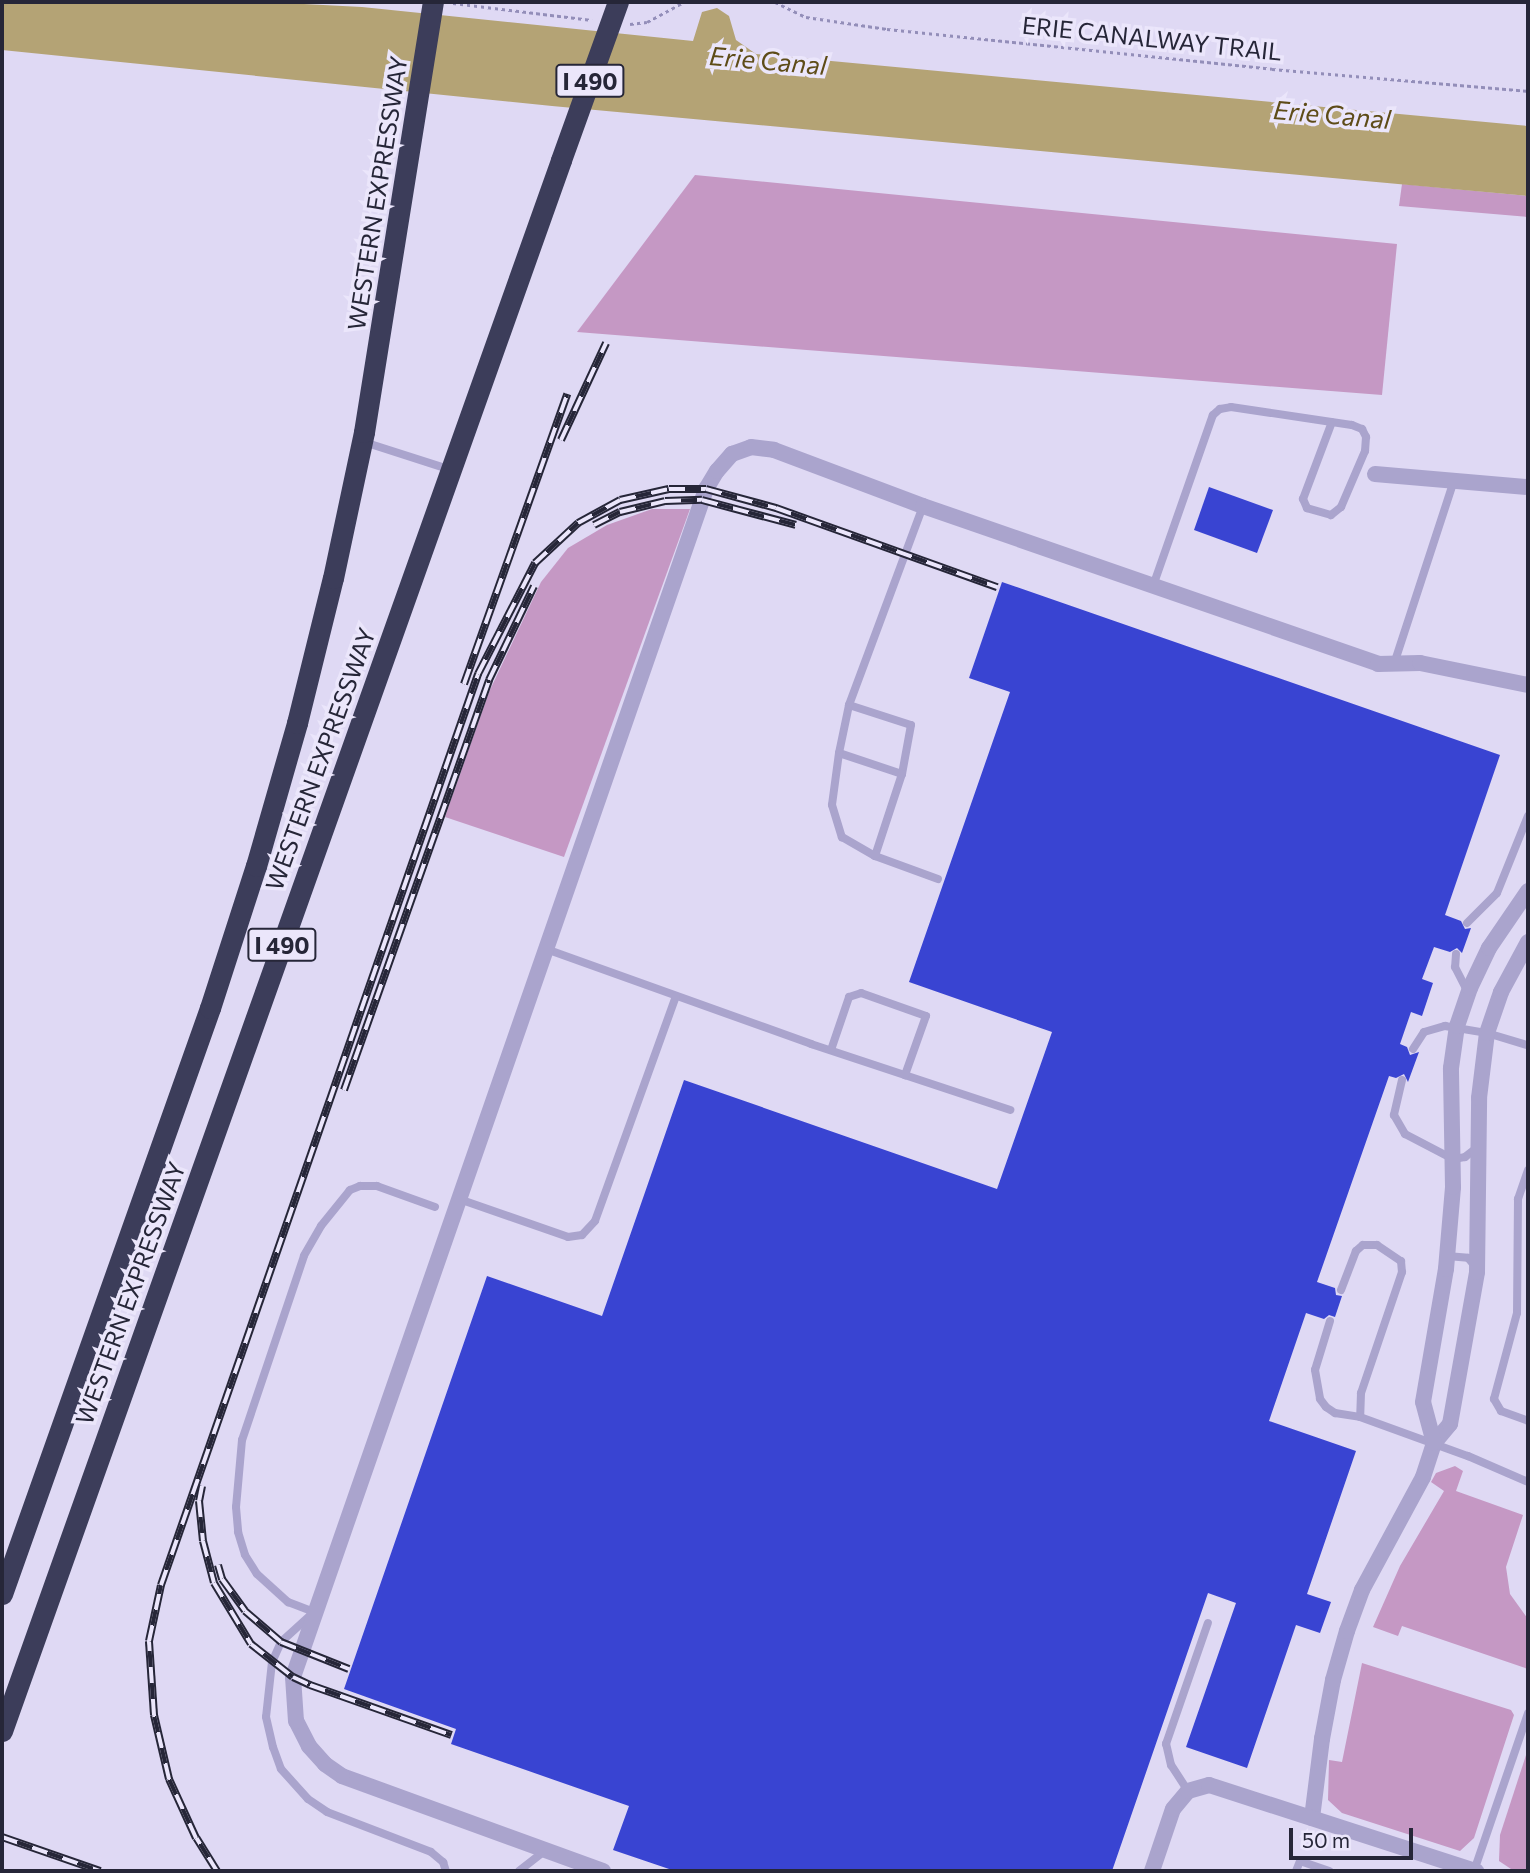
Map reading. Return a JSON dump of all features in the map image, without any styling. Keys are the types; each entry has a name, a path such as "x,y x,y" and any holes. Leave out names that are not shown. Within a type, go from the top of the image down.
{"highway":[{"name":"WESTERN EXPRESSWAY","path":"2,1594 238,923 317,646 362,441 412,147 433,2"},
{"name":"WESTERN EXPRESSWAY","path":"2,1731 618,2"}],"street":[{"path":"603,1871 362,1786 325,1765 309,1746 296,1721 293,1677 706,489 717,471 732,454 751,447 774,450 923,506 1378,664 1420,663 1528,685"},
{"path":"1375,474 1528,487"},
{"path":"1434,1443 1423,1402 1447,1256 1453,1158 1450,1094 1457,1026 1468,993 1489,948 1528,891"},
{"path":"1312,1818 1333,1679 1347,1631 1362,1590 1423,1477 1434,1443 1450,1424 1477,1268 1479,1098 1487,1033 1501,992 1528,942"},
{"path":"1152,1871 1173,1809 1188,1791 1209,1784 1475,1871"}],"lane":[{"path":"1153,586 1213,415 1220,409 1231,407 1332,422 1362,429 1366,437 1365,451 1341,508 1331,515 1307,508 1303,499 1332,422"},
{"path":"362,441 451,470"},
{"path":"1357,470 1375,474"},
{"path":"1394,664 1454,480"},
{"path":"923,506 849,705 832,805 842,837 875,856 938,879"},
{"path":"849,705 911,725 902,775 875,856"},
{"path":"839,753 902,775"},
{"path":"1467,923 1497,892 1527,826 1528,816"},
{"path":"546,949 905,1076 1010,1110"},
{"path":"1456,954 1455,967 1468,993"},
{"path":"831,1050 849,997 861,993 926,1016 905,1076"},
{"path":"459,1199 568,1237 582,1235 595,1221 676,996"},
{"path":"1413,1049 1424,1032 1445,1026 1457,1026 1528,1045"},
{"path":"1402,1080 1394,1103 1394,1115 1398,1126 1405,1133 1453,1158 1465,1157 1478,1147"},
{"path":"1528,1170 1518,1199 1517,1313 1494,1399 1501,1411 1528,1421"},
{"path":"435,1207 377,1186 360,1186 350,1190 337,1205 304,1256 242,1440 236,1507 238,1532 245,1555 274,1592 288,1602 314,1612 281,1642 272,1662 266,1717 281,1769 308,1799 327,1812 431,1852 443,1862 446,1871"},
{"path":"1341,1290 1356,1251 1363,1244 1377,1245 1401,1261 1402,1272 1361,1393 1360,1417"},
{"path":"1447,1256 1468,1258 1477,1268"},
{"path":"1330,1321 1315,1370 1320,1399 1335,1413 1360,1417 1434,1443 1528,1482"},
{"path":"1188,1791 1171,1765 1166,1744 1208,1623"},
{"path":"1475,1871 1528,1713"},
{"path":"519,1871 545,1850"},
{"path":"1296,1871 1300,1861 1329,1871"}],"path":[{"path":"448,2 595,21"},
{"path":"622,24 647,22 684,2"},
{"name":"ERIE CANALWAY TRAIL","path":"775,2 806,16 887,29 1272,69 1528,91"}],"shaded area":[{"path":"695,175 1397,244 1382,395 577,332"},
{"path":"1402,184 1528,196 1528,217 1399,206"},
{"path":"652,509 690,509 564,857 445,817 489,692 541,582 568,548 607,525"},
{"path":"1455,1466 1463,1471 1456,1491 1523,1515 1506,1567 1510,1594 1528,1619 1528,1669 1402,1626 1398,1636 1373,1627 1400,1566 1444,1491 1431,1482 1436,1473"},
{"path":"1362,1663 1511,1710 1514,1715 1474,1838 1460,1851 1342,1813 1328,1800 1329,1760 1342,1762"},
{"path":"1528,1749 1528,1871 1514,1871 1499,1861 1500,1835"}],"water":[{"name":"Erie Canal","path":"2,2 265,2 362,7 693,41 702,12 717,8 729,16 736,40 756,54 1528,126 1528,196 552,106 2,50"}],"building":[{"path":"1209,487 1273,510 1257,553 1194,530"},
{"path":"1002,582 1500,755 1445,915 1461,921 1465,929 1471,928 1462,953 1457,948 1450,952 1434,947 1422,979 1433,983 1422,1016 1411,1012 1400,1044 1407,1047 1410,1055 1419,1052 1408,1082 1404,1074 1396,1078 1389,1076 1317,1282 1335,1288 1336,1295 1342,1296 1335,1317 1329,1315 1324,1319 1306,1313 1269,1421 1356,1451 1307,1594 1331,1602 1320,1633 1296,1625 1247,1768 1186,1747 1236,1603 1208,1593 1112,1871 675,1871 613,1850 629,1806 451,1744 456,1729 344,1689 487,1276 602,1316 684,1080 997,1189 1052,1032 909,982 1010,692 969,678"}],"railway":[{"path":"561,440 606,343"},
{"path":"464,684 567,394"},
{"path":"217,1871 196,1838 169,1779 154,1715 149,1641 161,1585 478,674 535,563 578,523 620,500 669,489 706,489 776,508 997,587"},
{"path":"594,525 620,512 665,501 702,500 796,525"},
{"path":"344,1090 489,680 534,586"},
{"path":"202,1486 199,1501 203,1541 214,1583 251,1644 293,1677 310,1685 451,1735"},
{"path":"218,1565 222,1579 245,1611 281,1642 349,1669"},
{"path":"2,1837 100,1871"}]}
